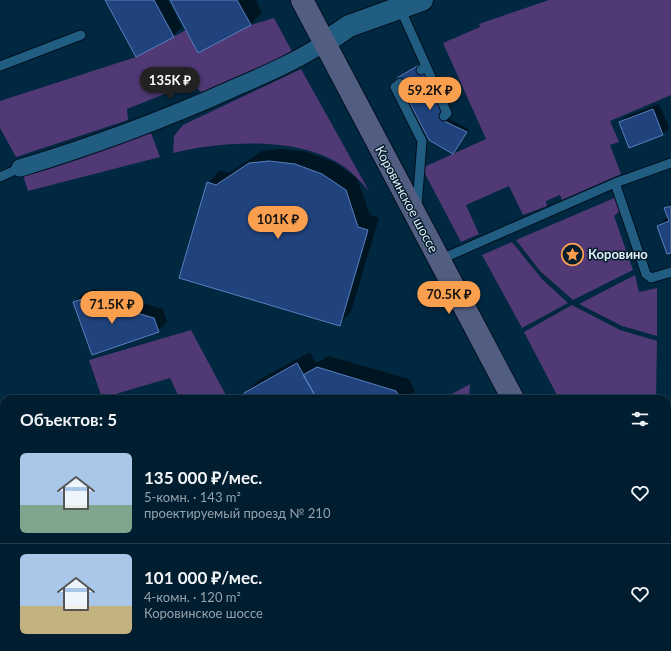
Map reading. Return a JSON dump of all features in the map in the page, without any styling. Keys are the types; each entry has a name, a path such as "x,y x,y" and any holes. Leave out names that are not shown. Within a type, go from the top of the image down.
{"main road":[{"name":"Коровинское шоссе","path":"302,0 511,395"}],"street":[{"path":"20,168 77,151 173,116 300,58 349,26 422,0"}],"lane":[{"path":"400,8 423,68 447,113 444,116"},
{"path":"0,66 82,35"},
{"path":"400,83 395,87 424,138 416,215"},
{"path":"439,260 615,184 671,163"},
{"path":"0,177 20,168"},
{"path":"615,184 646,274 650,278 671,272"}],"shaded area":[{"path":"549,0 671,0 671,95 610,121 619,142 610,145 621,174 562,200 560,195 546,201 547,206 523,215 509,186 466,205 479,234 461,242 422,168 486,139 443,43 480,27 479,24"},
{"path":"274,18 294,55 203,94 192,83 127,109 128,120 16,157 0,128 0,101 136,57 186,30 198,53 251,25"},
{"path":"301,69 369,191 352,173 340,164 322,155 302,149 280,145 235,144 192,149 173,153 174,136 183,125"},
{"path":"151,133 160,157 28,191 22,172"},
{"path":"619,196 623,208 614,216 633,270 573,300 540,271 516,240"},
{"path":"512,242 542,279 568,303 522,328 482,255"},
{"path":"635,275 639,292 657,288 657,336 622,326 579,304"},
{"path":"572,305 620,330 657,341 656,395 557,395 524,332"},
{"path":"191,330 226,395 178,395 170,378 112,395 101,395 89,360"},
{"path":"470,384 469,395 450,395"}],"building":[{"path":"105,0 154,0 174,37 136,57"},
{"path":"170,0 237,0 251,25 198,53"},
{"path":"419,65 446,122 467,132 453,154 429,140 397,78"},
{"path":"653,109 663,135 629,148 619,122"},
{"path":"269,161 295,164 322,174 346,190 358,227 368,230 340,326 179,278 207,182 216,185 249,163"},
{"path":"671,206 671,253 667,254 657,226 669,221 664,208"},
{"path":"85,298 154,318 159,332 92,355 73,302"},
{"path":"297,363 315,395 245,395 244,393"},
{"path":"317,367 396,391 398,395 315,395 303,375"}],"place":[{"name":"Коровино","path":"573,254"}]}
